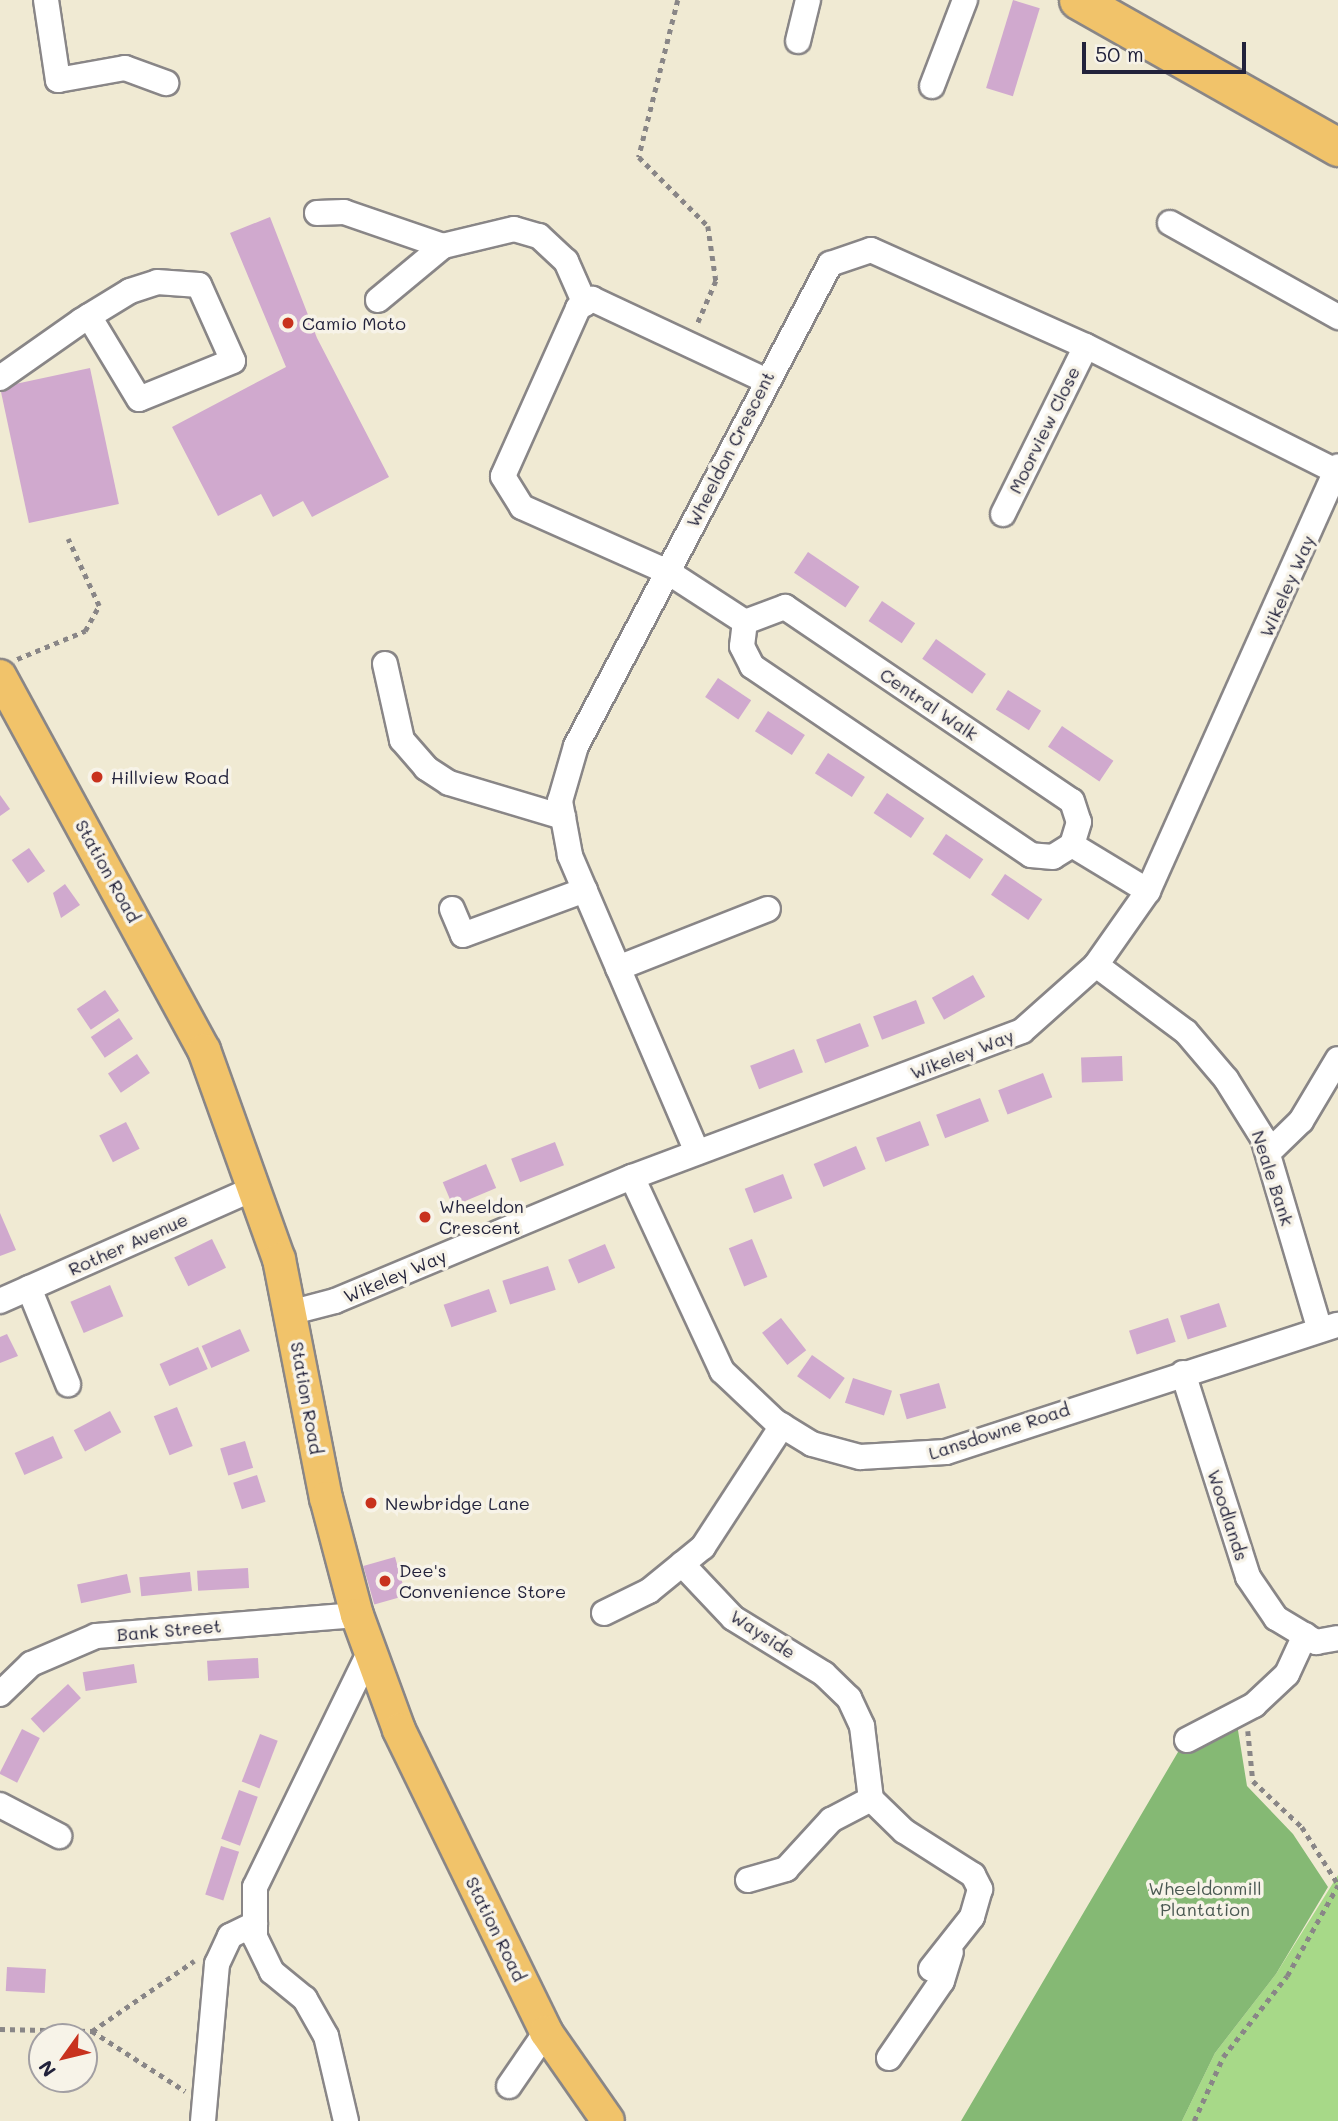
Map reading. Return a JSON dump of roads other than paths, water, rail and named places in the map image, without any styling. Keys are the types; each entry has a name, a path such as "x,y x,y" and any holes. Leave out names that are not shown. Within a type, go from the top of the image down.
{"highway":[{"path":"1078,0 1338,146"}],"main road":[{"name":"Station Road","path":"6,668 204,1050 255,1188 293,1312 326,1498 357,1615 399,1730 546,2032 608,2121"}],"street":[{"path":"46,0 58,80 125,68 166,83"},
{"path":"798,41 808,0"},
{"path":"932,86 965,0"},
{"path":"317,213 344,212 443,246"},
{"path":"1170,223 1338,317"},
{"path":"378,300 443,246 514,229 538,236 566,261 585,304 503,476 522,507 668,572 745,622 742,646 752,666 1031,855 1053,857 1072,845 1148,891"},
{"name":"Wheeldon Crescent","path":"697,1152 585,890 559,801 576,746 817,279 847,254 871,250 1086,346 1337,469"},
{"path":"0,379 89,316 157,282 198,285 233,361 139,399 89,316"},
{"path":"585,304 609,302 765,380"},
{"name":"Moorview Close","path":"1003,514 1086,346"},
{"name":"Wikeley Way","path":"293,1312 335,1301 632,1177 1022,1031 1096,965 1148,891 1337,469"},
{"name":"Central Walk","path":"745,622 785,607 1072,801 1079,822 1072,845"},
{"path":"385,664 402,740 426,768 449,783 563,817"},
{"path":"453,909 463,935 585,890"},
{"path":"618,968 768,909"},
{"name":"Neale Bank","path":"1096,965 1186,1032 1226,1079 1268,1153 1329,1327"},
{"path":"1268,1153 1301,1121 1338,1059"},
{"name":"Lansdowne Road","path":"632,1177 722,1371 782,1426 812,1444 860,1457 901,1459 946,1452 1329,1327"},
{"name":"Rother Avenue","path":"0,1301 255,1188"},
{"path":"29,1288 68,1384"},
{"name":"Woodlands","path":"1183,1373 1248,1577 1276,1618 1316,1642 1338,1638"},
{"path":"604,1613 649,1591 703,1547 739,1497 782,1426"},
{"name":"Wayside","path":"682,1564 733,1618 824,1674 849,1698 862,1726 871,1799"},
{"name":"Bank Street","path":"0,1695 31,1664 96,1636 357,1615"},
{"path":"1187,1740 1246,1709 1287,1674 1305,1635"},
{"path":"204,2113 218,1964 247,1932 255,1887 369,1653"},
{"path":"748,1880 786,1869 831,1821 871,1799 904,1831 973,1875 977,1903 951,1947 931,1969"},
{"path":"0,1805 59,1836"},
{"path":"247,1932 272,1972 305,1999 326,2036 346,2121"},
{"path":"888,2059 942,1981 951,1947"},
{"path":"509,2086 546,2032"}],"place":[{"name":"Camio Moto","path":"288,323"},
{"name":"Hillview Road","path":"97,777"},
{"name":"Wheeldon Crescent","path":"425,1217"},
{"name":"Newbridge Lane","path":"371,1503"},
{"name":"Dee's Convenience Store","path":"385,1581"}],"park label":[{"name":"Wheeldonmill Plantation","path":"1205,1899"}]}
